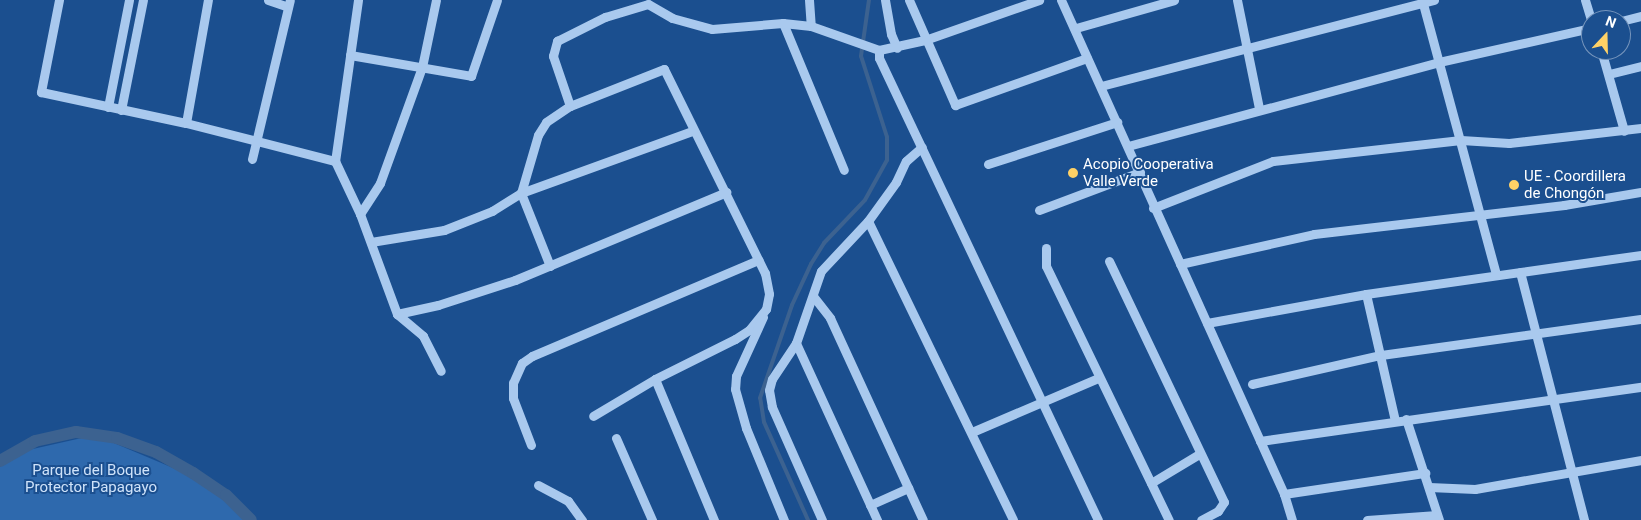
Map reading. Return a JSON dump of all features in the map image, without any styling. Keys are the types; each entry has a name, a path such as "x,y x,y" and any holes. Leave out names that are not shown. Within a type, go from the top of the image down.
{"street":[{"path":"59,0 40,82 41,92 186,123 335,161"},
{"path":"108,107 129,0"},
{"path":"121,110 143,0"},
{"path":"186,123 208,0"},
{"path":"252,159 258,142 289,3 268,0"},
{"path":"358,0 335,161 360,214 397,314 423,336 441,371"},
{"path":"360,214 380,182 422,67 436,0"},
{"path":"350,55 471,76 497,0"},
{"path":"809,0 811,26"},
{"path":"885,0 891,34 897,48"},
{"path":"909,0 925,40 956,105 1087,58"},
{"path":"570,106 553,56 557,41 605,17 646,2 672,18 712,29 783,23 811,26 879,50 897,48 925,40 1039,0"},
{"path":"1061,0 1076,28 1087,58 1140,172 1153,208 1284,494 1292,520"},
{"path":"1076,28 1174,0"},
{"path":"1237,0 1259,108"},
{"path":"1101,86 1423,1 1434,0"},
{"path":"1423,1 1483,215 1496,274"},
{"path":"783,23 844,170"},
{"path":"1128,146 1259,108 1439,62 1581,30"},
{"path":"879,50 879,58 1098,520"},
{"path":"1604,60 1624,131"},
{"path":"1609,74 1641,66"},
{"path":"550,266 521,193 538,135 546,122 570,106 664,69 692,131 726,192 768,283 766,309 736,376 735,388 746,428 784,520"},
{"path":"988,164 1118,122"},
{"path":"1153,208 1273,161 1461,140 1509,143 1641,128"},
{"path":"371,242 444,230 492,211 521,193 692,131"},
{"path":"822,520 780,427 770,390 780,364 796,343 821,271 868,221 896,182 906,161 922,147"},
{"path":"1039,210 1140,172"},
{"path":"397,314 474,294 550,266 726,192"},
{"path":"1180,264 1314,234 1483,215 1641,192"},
{"path":"868,221 972,432 1013,520"},
{"path":"1046,248 1046,266 1098,378 1169,520"},
{"path":"1207,323 1366,294 1496,274 1641,255"},
{"path":"531,445 513,398 512,383 522,363 532,356 758,260"},
{"path":"1108,261 1224,505 1201,520"},
{"path":"1520,272 1584,520"},
{"path":"1366,294 1396,421"},
{"path":"813,296 830,318 924,520"},
{"path":"593,416 655,379 735,339 749,330 766,309"},
{"path":"1252,384 1381,356 1641,319"},
{"path":"796,343 877,520"},
{"path":"972,432 1098,378"},
{"path":"655,379 714,520"},
{"path":"1260,441 1641,387"},
{"path":"1366,520 1438,517 1406,419"},
{"path":"616,438 652,520"},
{"path":"1151,483 1199,454"},
{"path":"1429,487 1475,488 1641,460"},
{"path":"1284,494 1425,473"},
{"path":"538,485 568,501 582,520"},
{"path":"870,505 908,488"}],"green space":[{"name":"Parque del Boque Protector Papagayo","path":"95,435 211,484 246,520 0,520 0,467 15,453"}],"waterway":[{"path":"808,520 764,422 760,398 792,305 811,264 824,243 865,200 887,160 887,137 861,56 869,0"},
{"path":"0,461 35,441 76,432 117,438 156,452 193,473 226,495 251,520"}],"place":[{"name":"Acopio Cooperativa Valle Verde","path":"1073,173"},
{"name":"UE - Coordillera de Chongón","path":"1514,185"}]}
